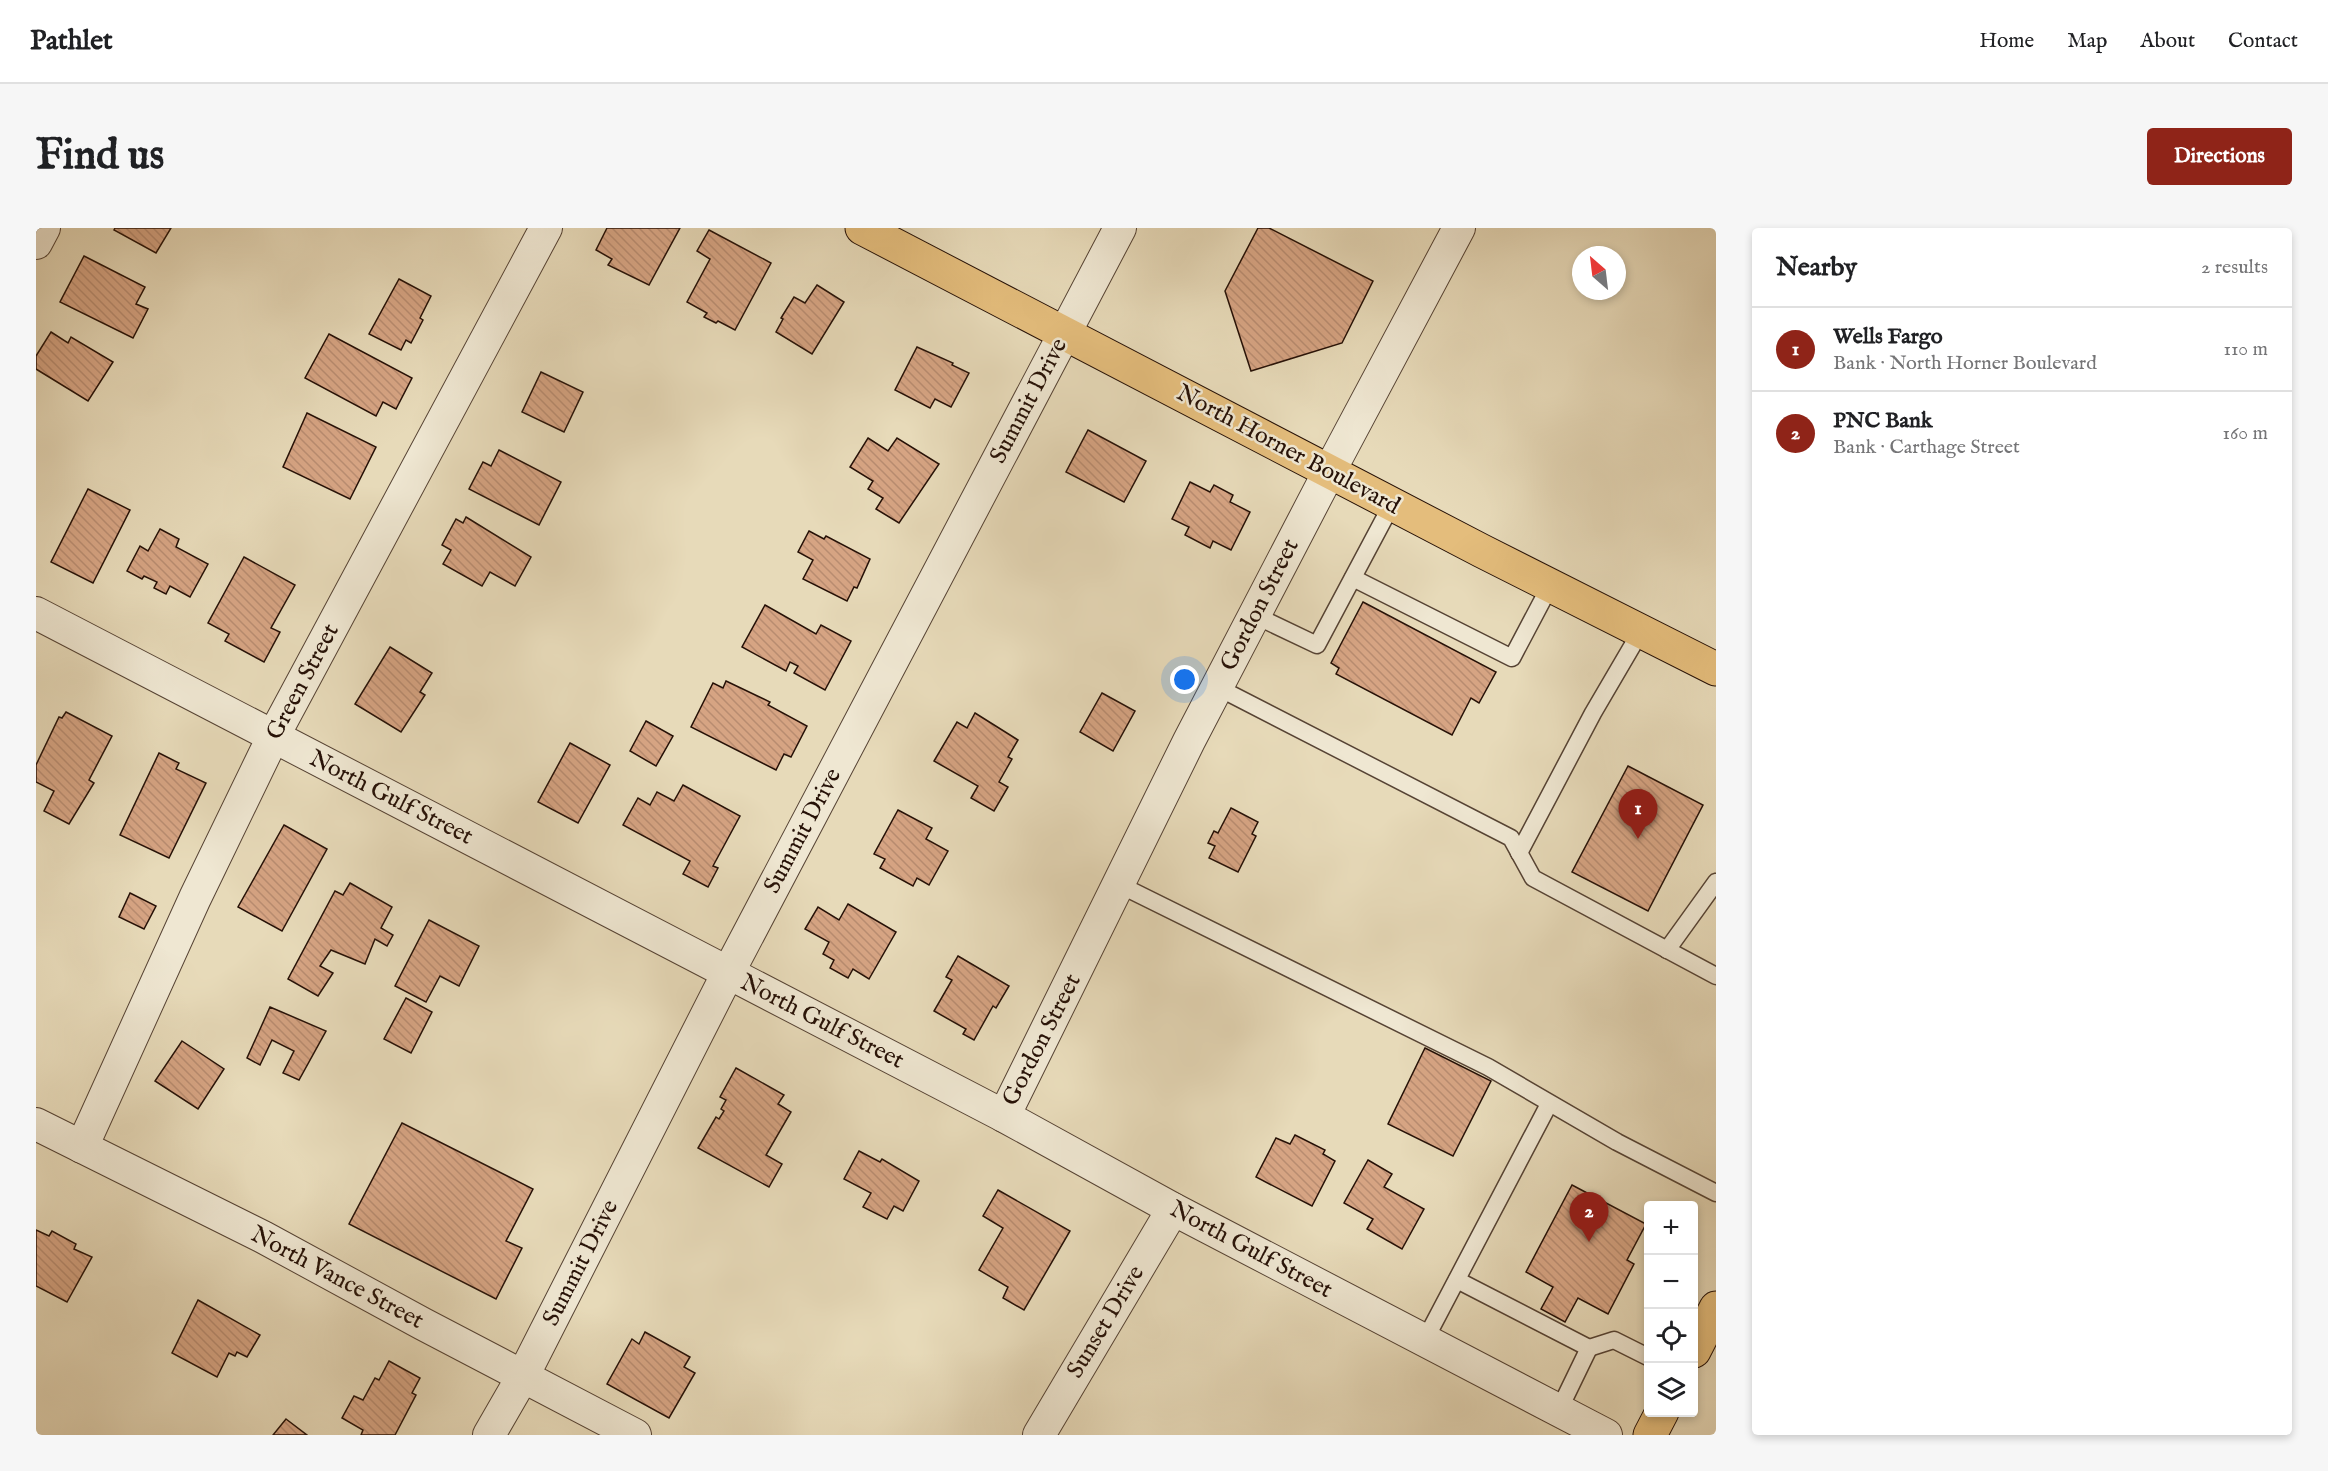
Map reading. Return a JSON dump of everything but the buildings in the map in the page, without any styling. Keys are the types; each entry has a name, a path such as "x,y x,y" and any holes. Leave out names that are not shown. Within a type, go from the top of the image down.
{"main road":[{"name":"North Horner Boulevard","path":"862,228 1550,586 1716,668"},
{"path":"1698,1343 1716,1308"},
{"path":"1650,1435 1660,1417"}],"street":[{"path":"36,243 44,228"},
{"name":"Green Street","path":"82,1147 195,898 273,737 546,228"},
{"name":"Summit Drive","path":"489,1435 523,1376 728,973 1120,228"},
{"name":"Gordon Street","path":"1004,1116 1217,687 1459,228"},
{"name":"North Gulf Street","path":"36,613 1004,1116 1173,1209 1606,1435"},
{"name":"North Vance Street","path":"36,1124 263,1237 635,1435"},
{"name":"Sunset Drive","path":"1039,1435 1173,1209"}],"lane":[{"path":"1254,615 1317,645 1392,504"},
{"path":"1353,578 1512,658 1550,586"},
{"path":"1519,853 1593,713 1641,631"},
{"path":"1217,687 1512,838 1533,878 1716,976"},
{"path":"1667,950 1716,882"},
{"path":"1120,885 1488,1067 1617,1142 1716,1193"},
{"path":"1425,1341 1549,1104"},
{"path":"1457,1280 1589,1348 1614,1340 1644,1355"},
{"path":"1559,1410 1589,1348"}],"place":[{"name":"Wells Fargo","path":"1638,839"},
{"name":"PNC Bank","path":"1589,1242"}]}
